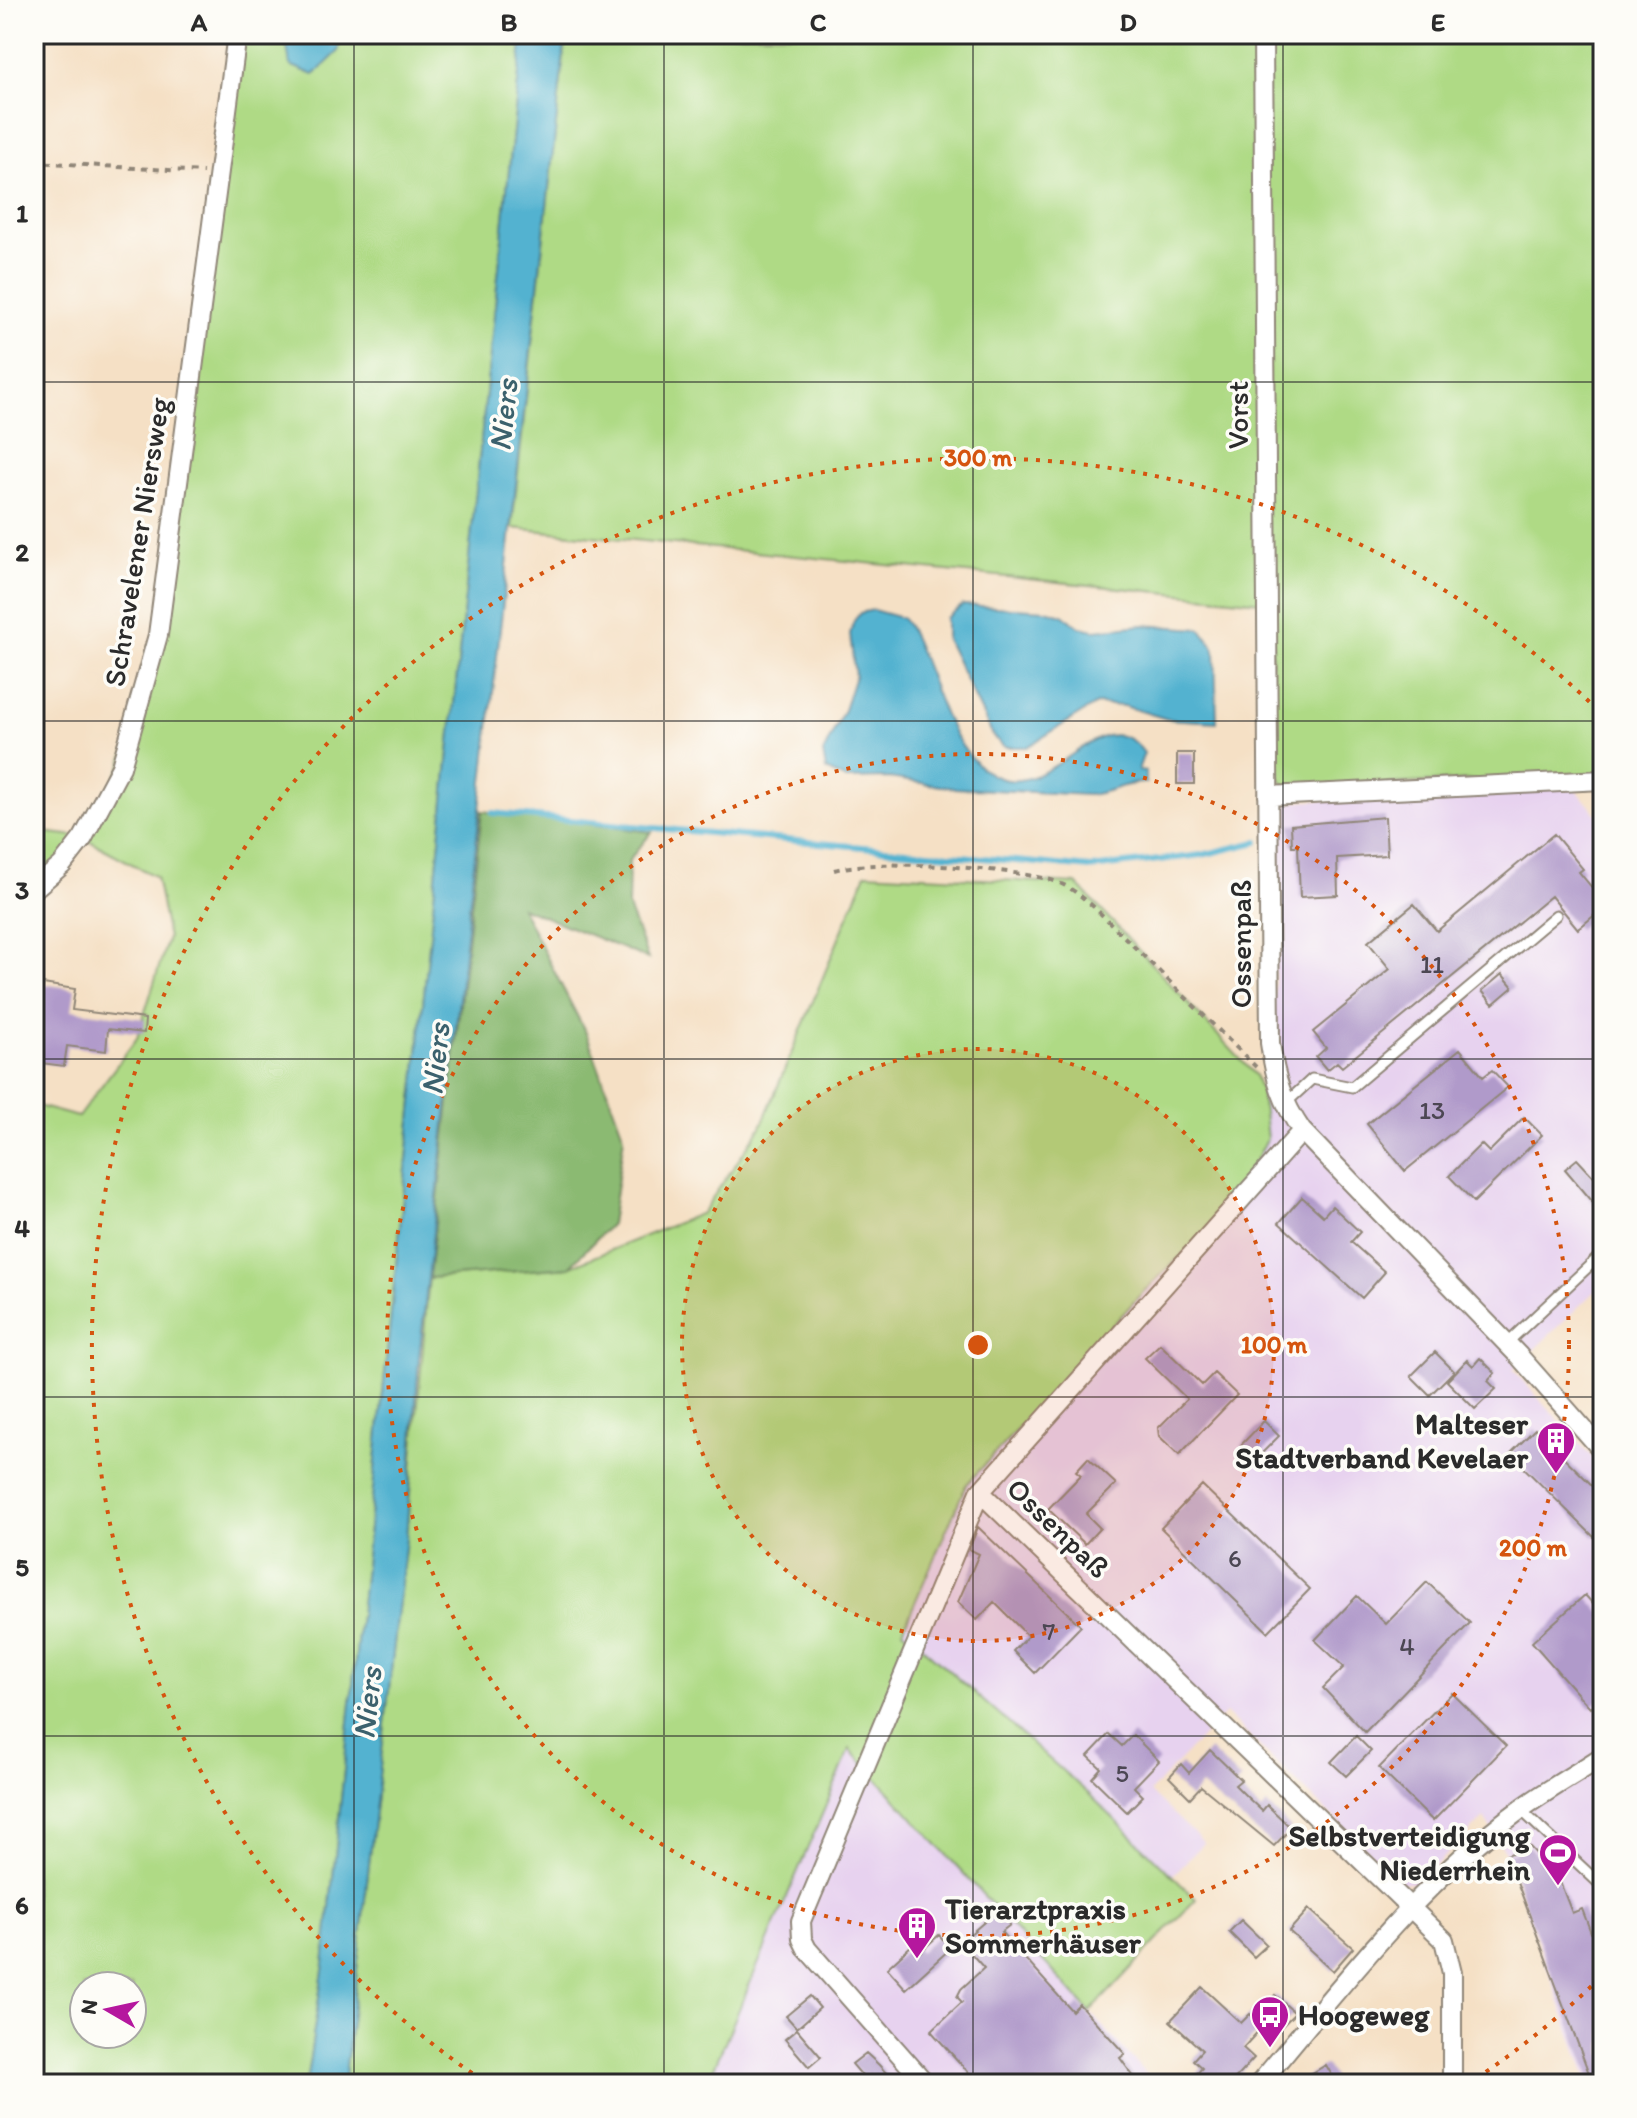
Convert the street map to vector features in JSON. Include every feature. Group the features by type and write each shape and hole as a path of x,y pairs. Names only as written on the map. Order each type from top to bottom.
{"street":[{"name":"Schravelener Niersweg","path":"34,889 62,865 83,838 121,767 158,635 237,34"},
{"name":"Vorst","path":"1263,34 1268,796"},
{"path":"1268,796 1603,780"},
{"name":"Ossenpaß","path":"1268,796 1270,1043 1276,1083 1284,1105 1302,1131 1507,1343 1603,1451"},
{"name":"Ossenpaß","path":"1302,1131 980,1492 1444,1940 1450,1955 1452,2084"},
{"path":"926,2084 807,1949 802,1939 801,1921 980,1492"},
{"path":"1259,2084 1411,1908 1520,1809 1603,1756"}],"lane":[{"path":"1284,1105 1312,1079 1352,1087 1556,915"},
{"path":"1507,1343 1603,1253"},
{"path":"1520,1809 1603,1887"}],"path":[{"path":"34,162 217,173"},
{"path":"834,870 872,864 916,866 1042,877 1067,886 1095,908 1167,982 1276,1083"}],"shaded area":[{"path":"1574,787 1603,822 1603,1283 1513,1370 1603,1469 1603,2084 1589,2084 1507,1855 1484,1818 1417,1883 1401,1883 1225,1713 1150,1792 1204,1843 1172,1876 1089,1794 903,1630 966,1485 1143,1292 1232,1208 1267,1139 1262,1095 1275,983 1274,817 1278,809 1294,802"},
{"path":"849,1749 1151,2079 1147,2084 707,2084"}],"green space":[{"path":"237,34 523,34 324,1964 306,2084 34,2084 34,1105 78,1117 137,1038 168,938 156,877 84,838 34,888 34,831 83,837 121,767 158,635"},
{"path":"566,34 1603,34 1603,775 1288,788 1274,773 1271,603 512,528"},
{"path":"482,811 652,832 629,860 628,907 648,959 521,907 587,1035 624,1137 611,1224 569,1267 429,1278"},
{"path":"866,873 1077,884 1255,1075 1262,1095 1267,1139 1232,1208 1143,1292 966,1485 903,1630 1089,1794 1196,1899 1090,2012 850,1749 707,2084 344,2084 406,1539 429,1278 569,1267 702,1213 761,1127"}],"water":[{"path":"285,34 342,34 338,52 314,75 290,65"},
{"name":"Niers","path":"523,34 566,34 419,1359 406,1539 344,2084 306,2084 324,1964"},
{"path":"963,605 1046,610 1063,615 1080,627 1095,630 1143,625 1201,629 1215,649 1217,722 1167,719 1124,706 1096,704 1027,747 1005,747 994,738 946,639 946,618"},
{"path":"873,610 902,618 908,626 954,734 977,764 1001,779 1024,779 1046,771 1088,744 1108,736 1126,737 1144,753 1138,770 1146,771 1146,783 1088,795 954,788 889,778 845,779 826,770 823,753 844,710 855,676 850,634 860,613"}],"building":[{"path":"1177,753 1194,753 1194,784 1177,784"},
{"path":"1385,817 1387,855 1337,858 1338,895 1300,897 1298,846 1292,846 1291,825"},
{"path":"1554,834 1583,869 1579,872 1603,901 1603,908 1578,929 1551,896 1342,1067 1337,1062 1327,1070 1316,1057 1326,1048 1313,1032 1390,969 1368,942 1414,904 1437,931"},
{"path":"1502,974 1513,987 1493,1004 1482,991"},
{"path":"43,984 75,989 72,1010 145,1019 144,1033 108,1029 106,1051 67,1046 64,1066 34,1062 34,1033"},
{"path":"1460,1049 1483,1077 1492,1070 1508,1087 1405,1171 1367,1124"},
{"path":"1524,1117 1542,1135 1474,1202 1449,1176 1481,1144 1489,1152"},
{"path":"1577,1159 1603,1187 1603,1214 1565,1169"},
{"path":"1302,1197 1323,1216 1332,1206 1360,1232 1351,1242 1385,1272 1362,1298 1279,1223"},
{"path":"1160,1344 1202,1385 1214,1373 1237,1395 1179,1455 1159,1436 1158,1428 1187,1399 1145,1358"},
{"path":"1435,1352 1454,1371 1430,1395 1411,1376"},
{"path":"1480,1358 1495,1373 1488,1381 1496,1389 1475,1409 1447,1381 1467,1360 1473,1366"},
{"path":"1264,1421 1279,1436 1255,1460 1241,1445"},
{"name":"Malteser Stadtverband Kevelaer","path":"1535,1429 1603,1496 1603,1528 1594,1537 1510,1454"},
{"path":"1088,1458 1116,1484 1086,1514 1100,1528 1085,1544 1048,1509 1081,1475 1076,1471"},
{"path":"1202,1485 1310,1589 1268,1632 1161,1528"},
{"path":"978,1527 1081,1626 1035,1673 1013,1651 1028,1636 994,1602 977,1620 958,1602 979,1554 969,1549"},
{"path":"1427,1582 1470,1623 1365,1732 1323,1688 1344,1667 1315,1640 1357,1596 1386,1624"},
{"path":"1585,1595 1603,1615 1603,1697 1590,1708 1532,1642"},
{"path":"1452,1693 1506,1746 1433,1821 1379,1768"},
{"path":"1109,1734 1122,1746 1133,1735 1159,1761 1134,1787 1143,1796 1127,1812 1092,1778 1101,1768 1088,1756"},
{"path":"1356,1736 1371,1751 1346,1776 1331,1762"},
{"path":"1210,1750 1241,1780 1235,1785 1247,1797 1262,1811 1267,1805 1291,1828 1274,1846 1201,1786 1190,1798 1169,1777 1181,1764 1189,1773"},
{"path":"1529,1846 1558,1877 1572,1913 1582,1909 1603,1964 1603,2084 1593,2084 1507,1855"},
{"path":"1309,1909 1353,1948 1333,1971 1289,1931"},
{"path":"997,1911 1010,1925 1001,1932 1072,2011 1079,2004 1125,2054 1120,2058 1139,2084 979,2084 931,2031 962,2002 957,1997 961,1989 984,1968 961,1942"},
{"path":"1241,1920 1267,1945 1254,1957 1229,1932"},
{"name":"Tierarztpraxis Sommerhäuser","path":"939,1935 951,1948 906,1989 887,1968 913,1944 920,1952"},
{"path":"1202,1987 1241,2023 1250,2014 1263,2026 1243,2048 1254,2058 1230,2084 1188,2084 1202,2068 1193,2060 1202,2050 1170,2021"},
{"path":"1275,1995 1295,2013 1275,2033 1257,2015"},
{"path":"810,1996 820,2008 797,2028 786,2016"},
{"path":"797,2029 821,2057 809,2067 785,2039"},
{"path":"866,2053 896,2084 869,2084 852,2064"},
{"path":"1326,2065 1337,2084 1294,2084"}],"waterway":[{"path":"492,813 1091,868 1202,855 1257,842"}],"place":[{"name":"Malteser Stadtverband Kevelaer","path":"1556,1475"},
{"name":"Selbstverteidigung Niederrhein","path":"1558,1887"},
{"name":"Tierarztpraxis Sommerhäuser","path":"917,1960"},
{"name":"Hoogeweg","path":"1270,2049"}]}
